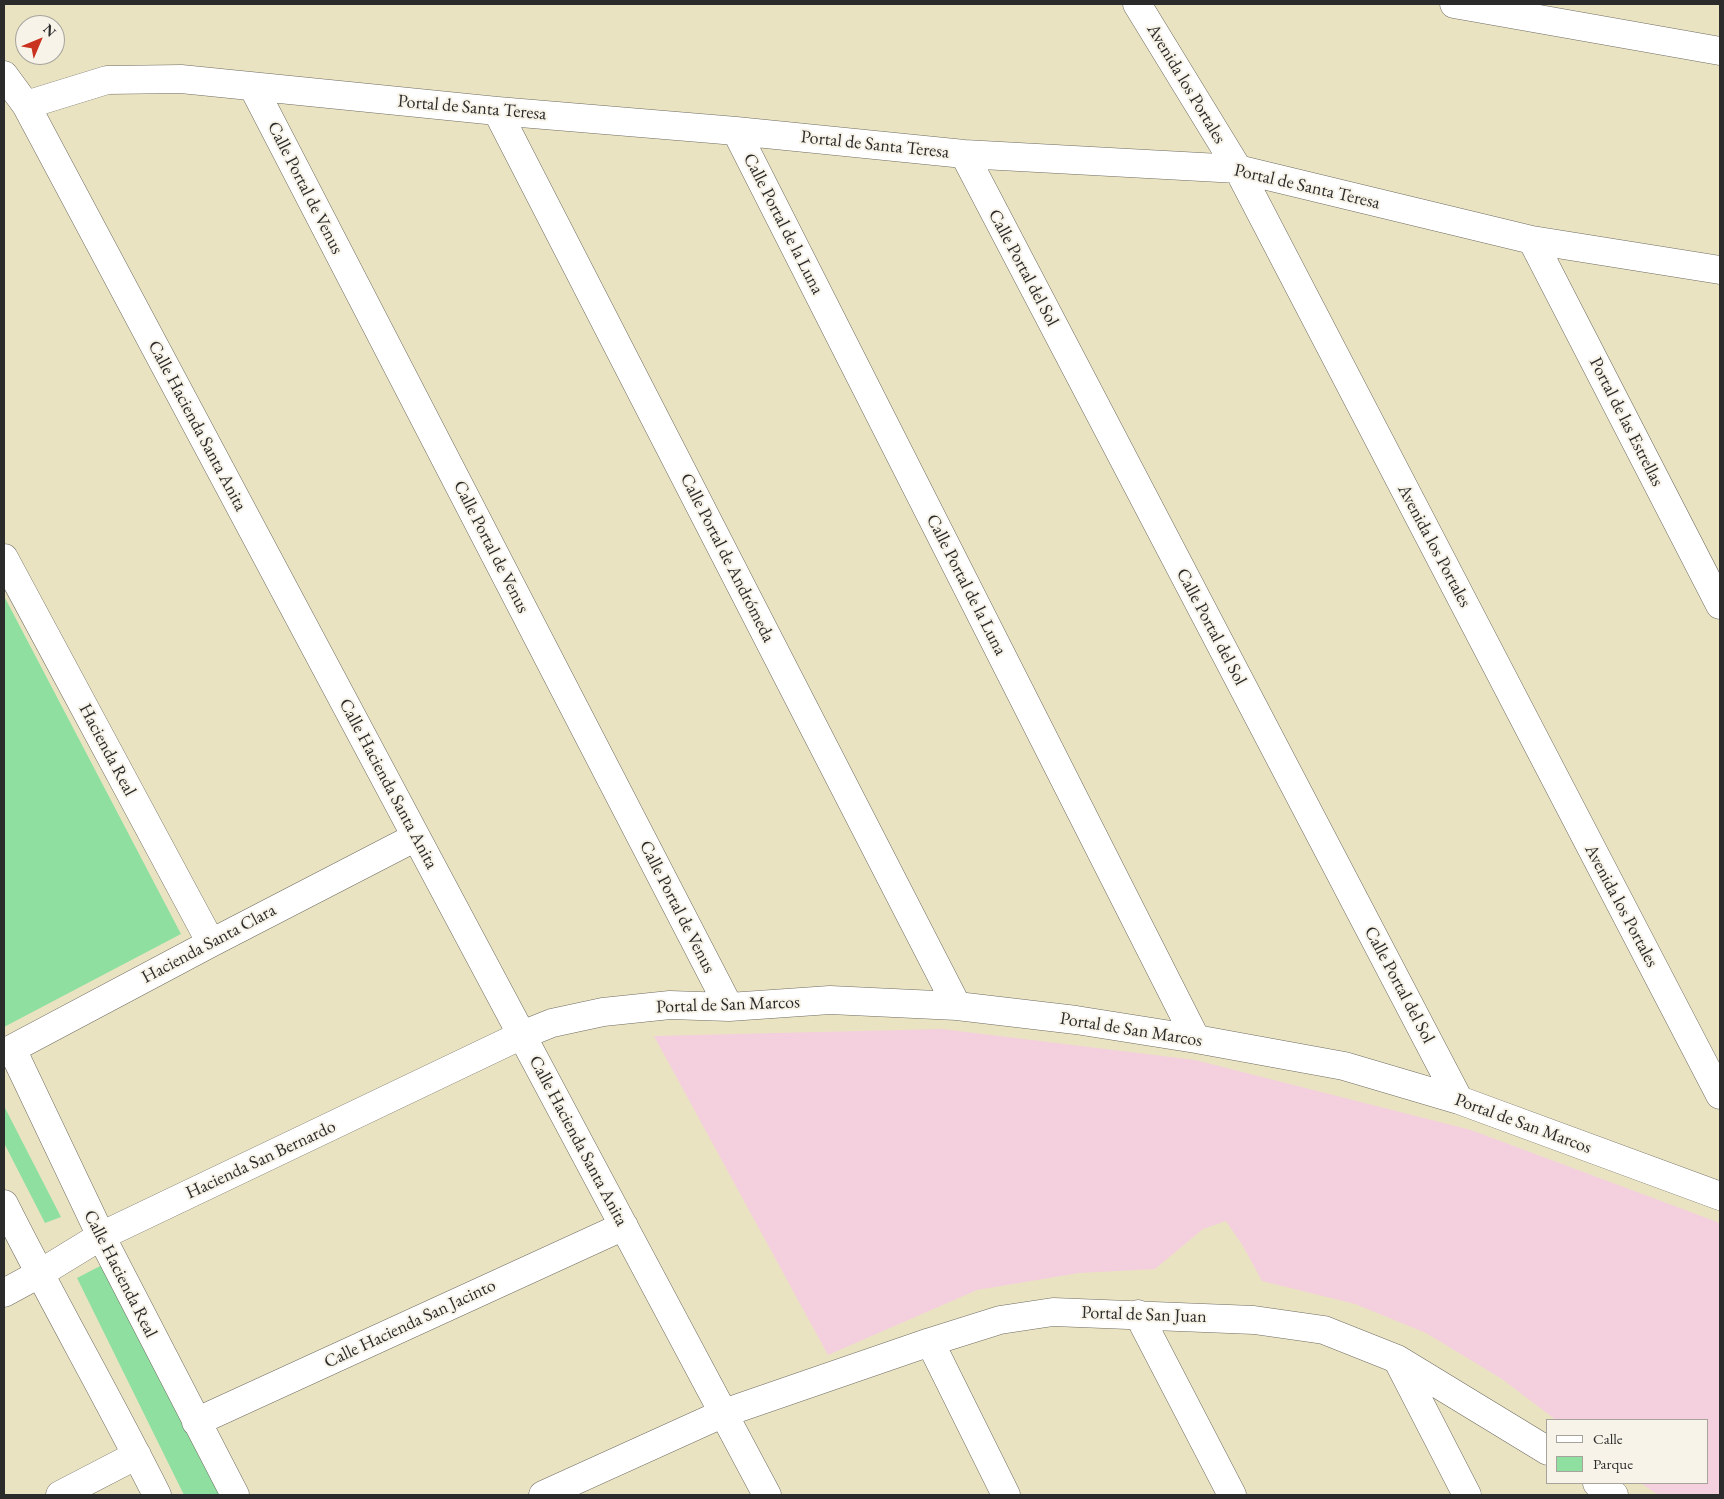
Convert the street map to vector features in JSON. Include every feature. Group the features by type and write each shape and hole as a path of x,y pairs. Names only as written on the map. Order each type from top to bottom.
{"street":[{"name":"Avenida los Portales","path":"1137,4 1238,169 1720,1095"},
{"path":"1454,4 1720,52"},
{"name":"Calle Hacienda Santa Anita","path":"4,75 26,105 767,1495"},
{"name":"Portal de Santa Teresa","path":"26,105 107,80 181,79 497,111 736,131 964,154 1238,169 1532,240 1720,270"},
{"name":"Calle Portal de Venus","path":"253,87 729,1007"},
{"name":"Calle Portal de Andrómeda","path":"497,111 957,1006"},
{"name":"Calle Portal de la Luna","path":"736,131 1196,1039"},
{"name":"Calle Portal del Sol","path":"964,154 1459,1100"},
{"name":"Portal de las Estrellas","path":"1532,240 1720,605"},
{"name":"Hacienda Real","path":"4,558 211,943"},
{"name":"Hacienda Santa Clara","path":"8,1051 416,837"},
{"name":"Portal de San Marcos","path":"522,1035 552,1023 603,1012 670,1005 729,1007 830,1000 957,1006 1076,1020 1196,1039 1344,1066 1459,1100 1720,1196"},
{"name":"Hacienda San Bernardo","path":"4,1292 39,1274 100,1236 522,1035"},
{"name":"Calle Hacienda Real","path":"8,1051 100,1236 235,1495"},
{"path":"4,1204 39,1274 138,1455 157,1495"},
{"name":"Calle Hacienda San Jacinto","path":"196,1422 624,1226"},
{"name":"Portal de San Juan","path":"544,1495 724,1413 930,1342 1000,1320 1053,1312 1254,1320 1324,1330 1397,1359 1546,1450"},
{"path":"1138,1314 1232,1495"},
{"path":"930,1342 1006,1495"},
{"path":"1397,1359 1467,1495"},
{"path":"60,1495 138,1455"},
{"path":"1598,1484 1614,1495"}],"shaded area":[{"path":"942,1029 1195,1060 1471,1130 1720,1223 1720,1495 1658,1495 1642,1484 1709,1484 1709,1419 1555,1419 1502,1379 1426,1333 1355,1304 1262,1281 1243,1246 1226,1221 1203,1229 1155,1269 1079,1273 977,1290 828,1355 654,1036"}],"green space":[{"path":"4,596 181,934 4,1027"},
{"path":"4,1106 61,1217 45,1223 4,1143"},
{"path":"102,1265 221,1495 184,1495 77,1278"}]}
